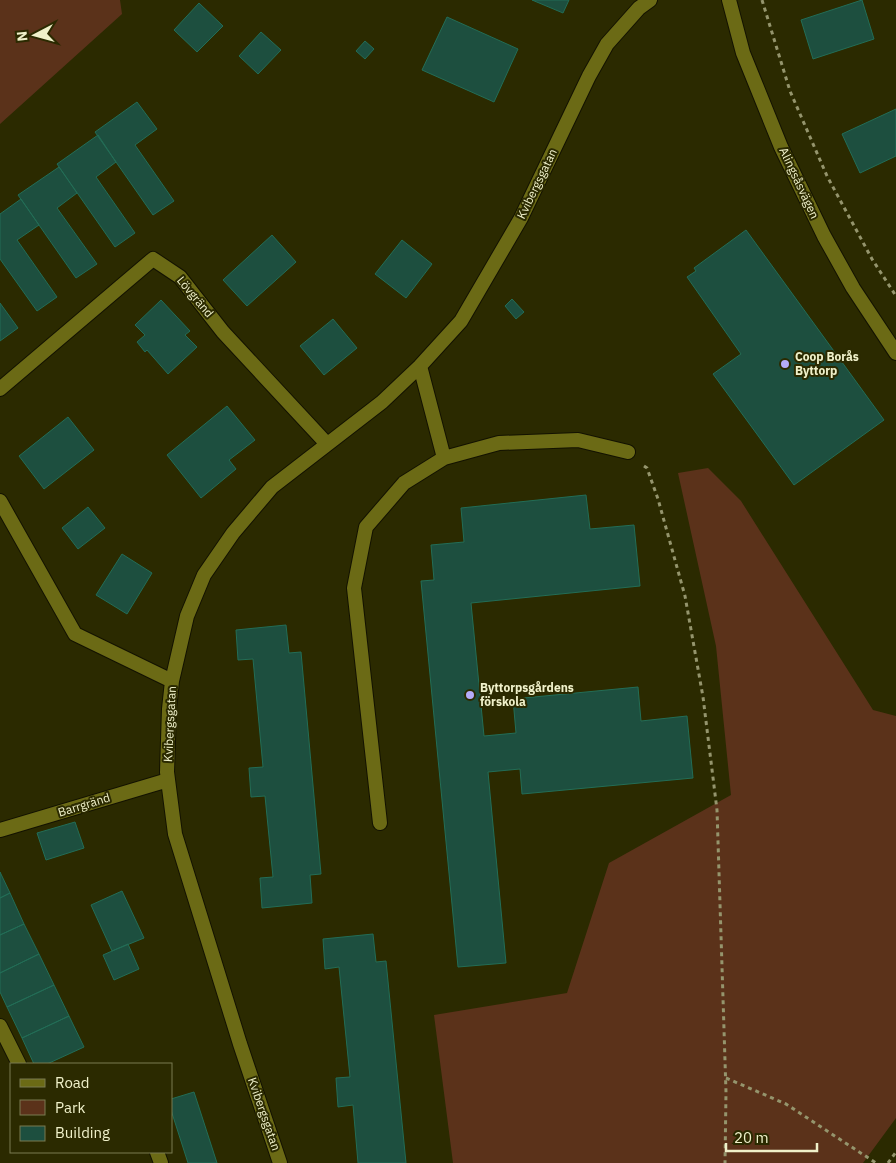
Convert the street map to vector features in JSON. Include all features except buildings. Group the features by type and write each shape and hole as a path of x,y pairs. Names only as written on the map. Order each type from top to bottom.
{"street":[{"name":"Kvibergsgatan","path":"280,1163 240,1044 175,834 168,780 169,709 172,681 187,616 204,574 233,532 272,487 382,402 420,366 461,321 516,227 589,76 607,44 639,8 650,0"},
{"name":"Alingsåsvägen","path":"729,0 743,53 782,147 824,236 853,288 896,353"},
{"name":"Lövgränd","path":"0,389 153,259 180,277 223,332 327,444"},
{"path":"420,366 444,458"},
{"path":"380,823 354,588 366,527 404,483 444,458 499,443 578,440 628,452"},
{"path":"0,501 75,634 172,681"},
{"name":"Barrgränd","path":"0,830 168,780"},
{"path":"0,1026 18,1063"}],"path":[{"path":"762,0 790,91 827,176 872,259 896,296"},
{"path":"628,452 647,468 658,499 685,596 703,697 717,810 726,1078 725,1163"},
{"path":"726,1078 786,1104 876,1163"},
{"path":"888,1163 896,1152"}],"green space":[{"path":"0,0 120,0 122,14 0,124"},
{"path":"708,468 741,501 873,710 896,716 896,1118 863,1163 453,1163 434,1015 567,993 609,863 731,795 716,646 678,473"}],"place":[{"name":"Coop Borås Byttorp","path":"785,364"},
{"name":"Byttorpsgårdens förskola","path":"470,695"}]}
